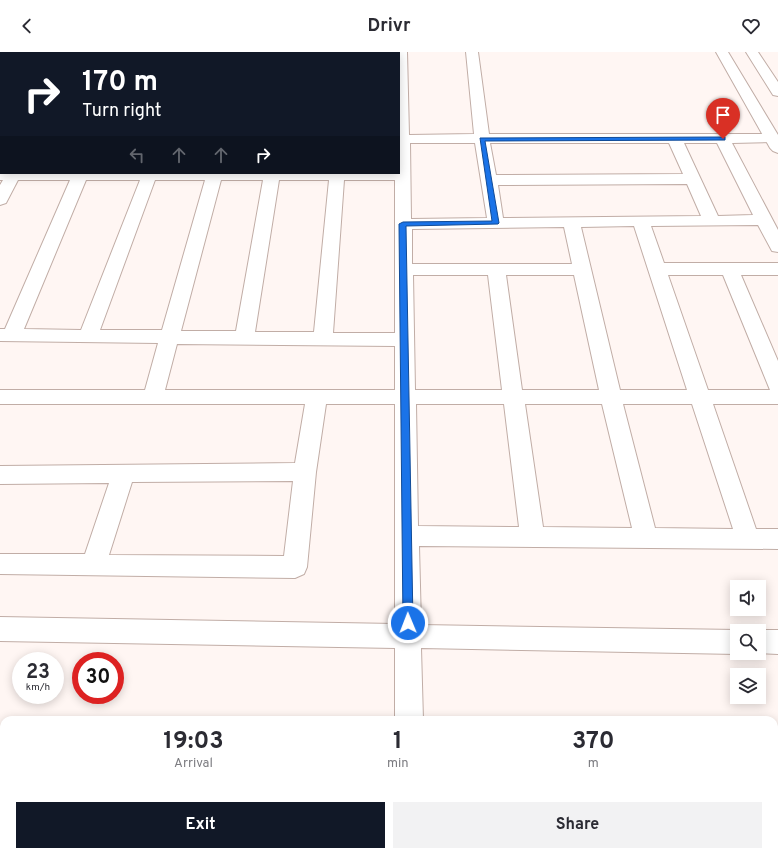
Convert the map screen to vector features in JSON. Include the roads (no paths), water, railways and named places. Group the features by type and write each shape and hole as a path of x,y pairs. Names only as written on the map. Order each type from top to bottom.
{"street":[{"path":"472,52 482,139 496,223"},
{"path":"722,52 775,143"},
{"path":"752,52 778,92"},
{"path":"400,63 409,716"},
{"path":"675,139 712,221"},
{"path":"402,140 723,139 775,143"},
{"path":"723,139 778,247"},
{"path":"81,174 6,335 404,340"},
{"path":"88,336 149,174"},
{"path":"153,397 214,174"},
{"path":"244,338 272,174"},
{"path":"323,339 336,174"},
{"path":"0,200 6,175 402,175"},
{"path":"489,180 693,179"},
{"path":"403,224 764,220"},
{"path":"571,222 611,397 646,538"},
{"path":"641,222 748,539"},
{"path":"403,268 582,270"},
{"path":"496,269 532,537"},
{"path":"657,269 778,270"},
{"path":"730,269 778,385"},
{"path":"1,399 153,397 778,397"},
{"path":"0,564 295,567 305,472 317,397"},
{"path":"0,475 305,472"},
{"path":"94,564 123,474"},
{"path":"407,536 778,539"},
{"path":"0,630 730,642"},
{"path":"766,642 778,642"}]}
